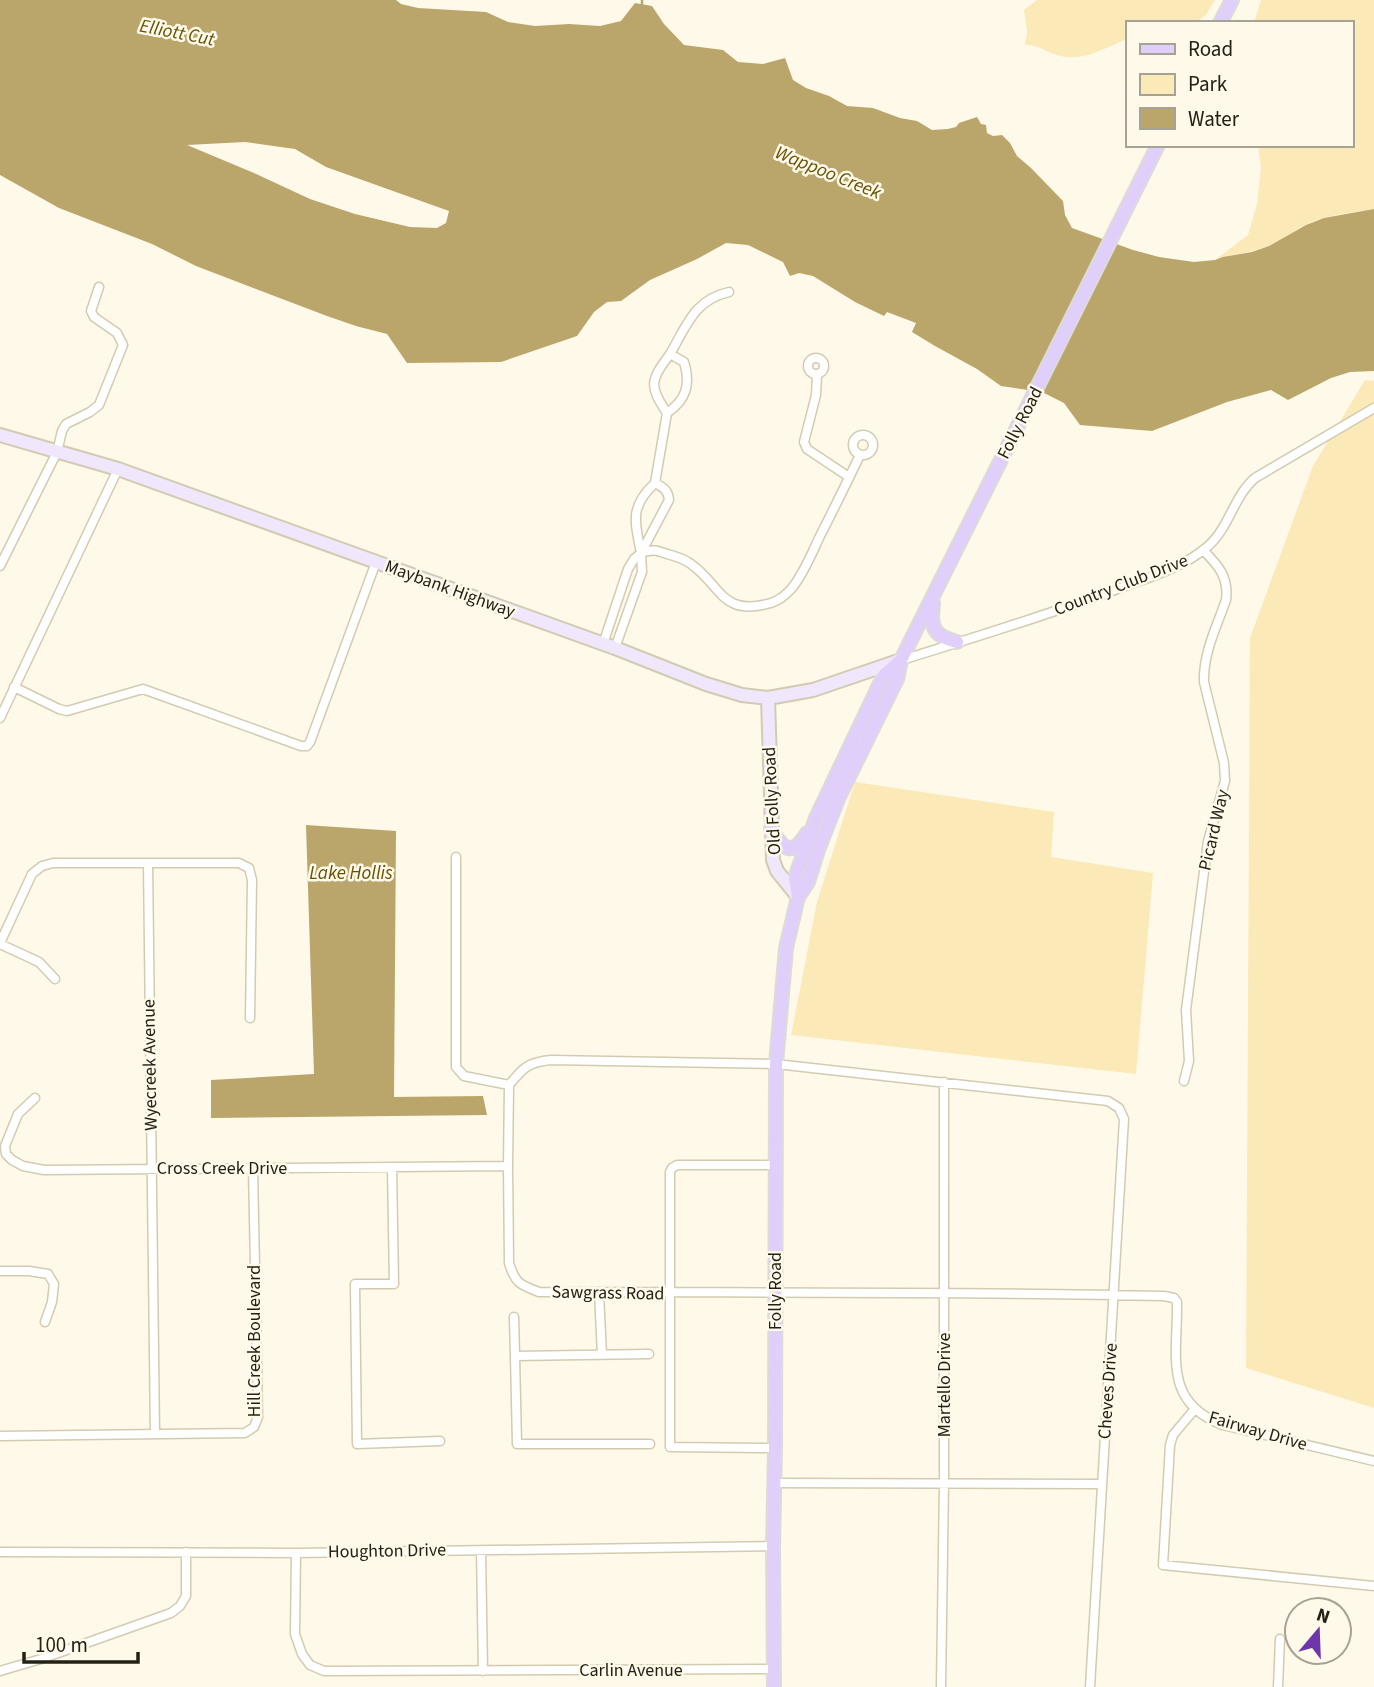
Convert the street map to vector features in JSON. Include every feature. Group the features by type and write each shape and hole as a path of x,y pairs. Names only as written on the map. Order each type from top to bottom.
{"main road":[{"path":"1221,21 1232,0"},
{"name":"Folly Road","path":"775,1687 773,1546 776,1064 786,948 798,897 808,882 838,799 897,679 901,660 1157,147"},
{"name":"Maybank Highway","path":"0,435 118,469 742,695 768,698 813,690 901,660"},
{"path":"934,592 932,625 943,639 957,642"},
{"name":"Folly Road","path":"798,897 795,878 816,818 884,675 901,660"},
{"name":"Old Folly Road","path":"768,698 774,861 777,871 798,897"},
{"path":"772,829 779,844 788,848 794,847 804,838 816,818"}],"street":[{"path":"0,566 57,452 62,430 66,424 99,405 123,345 117,332 94,317 91,312 99,287"},
{"path":"609,646 642,572 635,525 637,508 642,497 656,483 667,413 655,395 657,374 699,306 715,295 729,292"},
{"path":"667,413 679,404 686,386 687,372 684,362 670,354"},
{"path":"817,374 816,395 805,446 849,477"},
{"name":"Country Club Drive","path":"901,660 1080,604 1180,566 1221,533 1246,485 1374,408"},
{"path":"609,646 628,569 641,553 652,549 690,563 731,602 756,606 785,596 794,586 808,560 860,455"},
{"path":"0,718 118,469"},
{"path":"641,553 669,500 664,488 656,483"},
{"name":"Picard Way","path":"1184,1081 1189,1061 1186,1010 1208,841 1224,781 1224,763 1204,682 1204,671 1227,591 1222,569 1203,550"},
{"path":"14,687 67,711 143,689 301,747 307,746 376,562"},
{"path":"456,857 456,1067 464,1076 509,1085 522,1070 540,1061 776,1064 944,1082"},
{"path":"55,979 39,962 0,943 32,874 42,866 53,863 239,863 249,868 252,880 250,1018"},
{"name":"Wyecreek Avenue","path":"148,863 155,1434"},
{"name":"Cheves Drive","path":"944,1082 1108,1101 1119,1108 1124,1119 1090,1687"},
{"name":"Martello Drive","path":"941,1687 944,1082"},
{"name":"Sawgrass Road","path":"509,1085 509,1263 513,1276 520,1285 539,1292 944,1292 1114,1295"},
{"name":"Cross Creek Drive","path":"35,1098 18,1114 5,1146 6,1154 12,1160 23,1166 44,1170 508,1166"},
{"path":"775,1448 670,1447 670,1172 677,1165 776,1165"},
{"name":"Hill Creek Boulevard","path":"0,1436 245,1433 254,1427 257,1418 254,1168"},
{"path":"392,1168 394,1284 355,1284 357,1444 440,1441"},
{"path":"0,1271 48,1274 54,1284 52,1302 45,1322"},
{"path":"599,1292 602,1355"},
{"name":"Fairway Drive","path":"1114,1295 1174,1298 1177,1302 1176,1370 1180,1388 1194,1410 1207,1419 1374,1461"},
{"path":"514,1317 517,1444 650,1444"},
{"path":"514,1356 649,1354"},
{"path":"1194,1410 1173,1435 1170,1445 1163,1566 1374,1586"},
{"path":"774,1483 1101,1484"},
{"name":"Houghton Drive","path":"0,1552 296,1553 773,1546"},
{"path":"481,1550 483,1671"},
{"path":"0,1671 172,1613 186,1596 186,1552"},
{"name":"Carlin Avenue","path":"296,1553 295,1634 302,1654 310,1665 324,1671 775,1669"},
{"path":"1278,1687 1280,1639"}],"green space":[{"path":"1037,0 1215,0 1206,15 1198,21 1126,21 1126,39 1075,57 1057,55 1025,45 1027,32 1024,10"},
{"path":"1261,0 1374,0 1374,209 1321,219 1268,246 1215,260 1248,235 1257,204 1261,168 1258,147 1353,147 1353,21 1255,21"},
{"path":"1365,380 1374,381 1374,1408 1246,1368 1250,638 1313,466"},
{"path":"855,782 1054,812 1051,857 1153,873 1136,1074 791,1035 817,902"}],"water":[{"path":"0,0 396,0 418,8 486,12 508,22 535,26 600,26 621,21 635,3 652,6 664,24 684,45 723,50 738,62 763,64 785,58 793,80 847,106 873,108 917,121 932,130 956,127 959,123 977,117 981,124 986,125 987,133 993,136 1002,135 1017,156 1063,201 1065,215 1072,228 1133,250 1194,262 1215,260 1269,246 1324,218 1374,209 1374,371 1350,372 1331,378 1288,400 1271,390 1227,402 1152,431 1080,425 1064,403 1042,392 1001,386 912,332 916,323 887,312 884,316 813,276 799,273 790,276 783,262 748,245 726,243 650,280 621,301 607,302 594,312 577,336 501,362 407,363 387,334 327,316 196,266 152,244 59,208 0,175","holes":["245,142 295,149 326,167 449,211 446,223 437,228 410,227 355,214 310,199 187,145"]},
{"name":"Lake Hollis","path":"306,825 396,831 394,1097 483,1096 487,1115 211,1118 211,1080 314,1074"}],"water label":[{"name":"Elliott Cut","path":"177,33"},
{"name":"Wappoo Creek","path":"828,173"}]}
